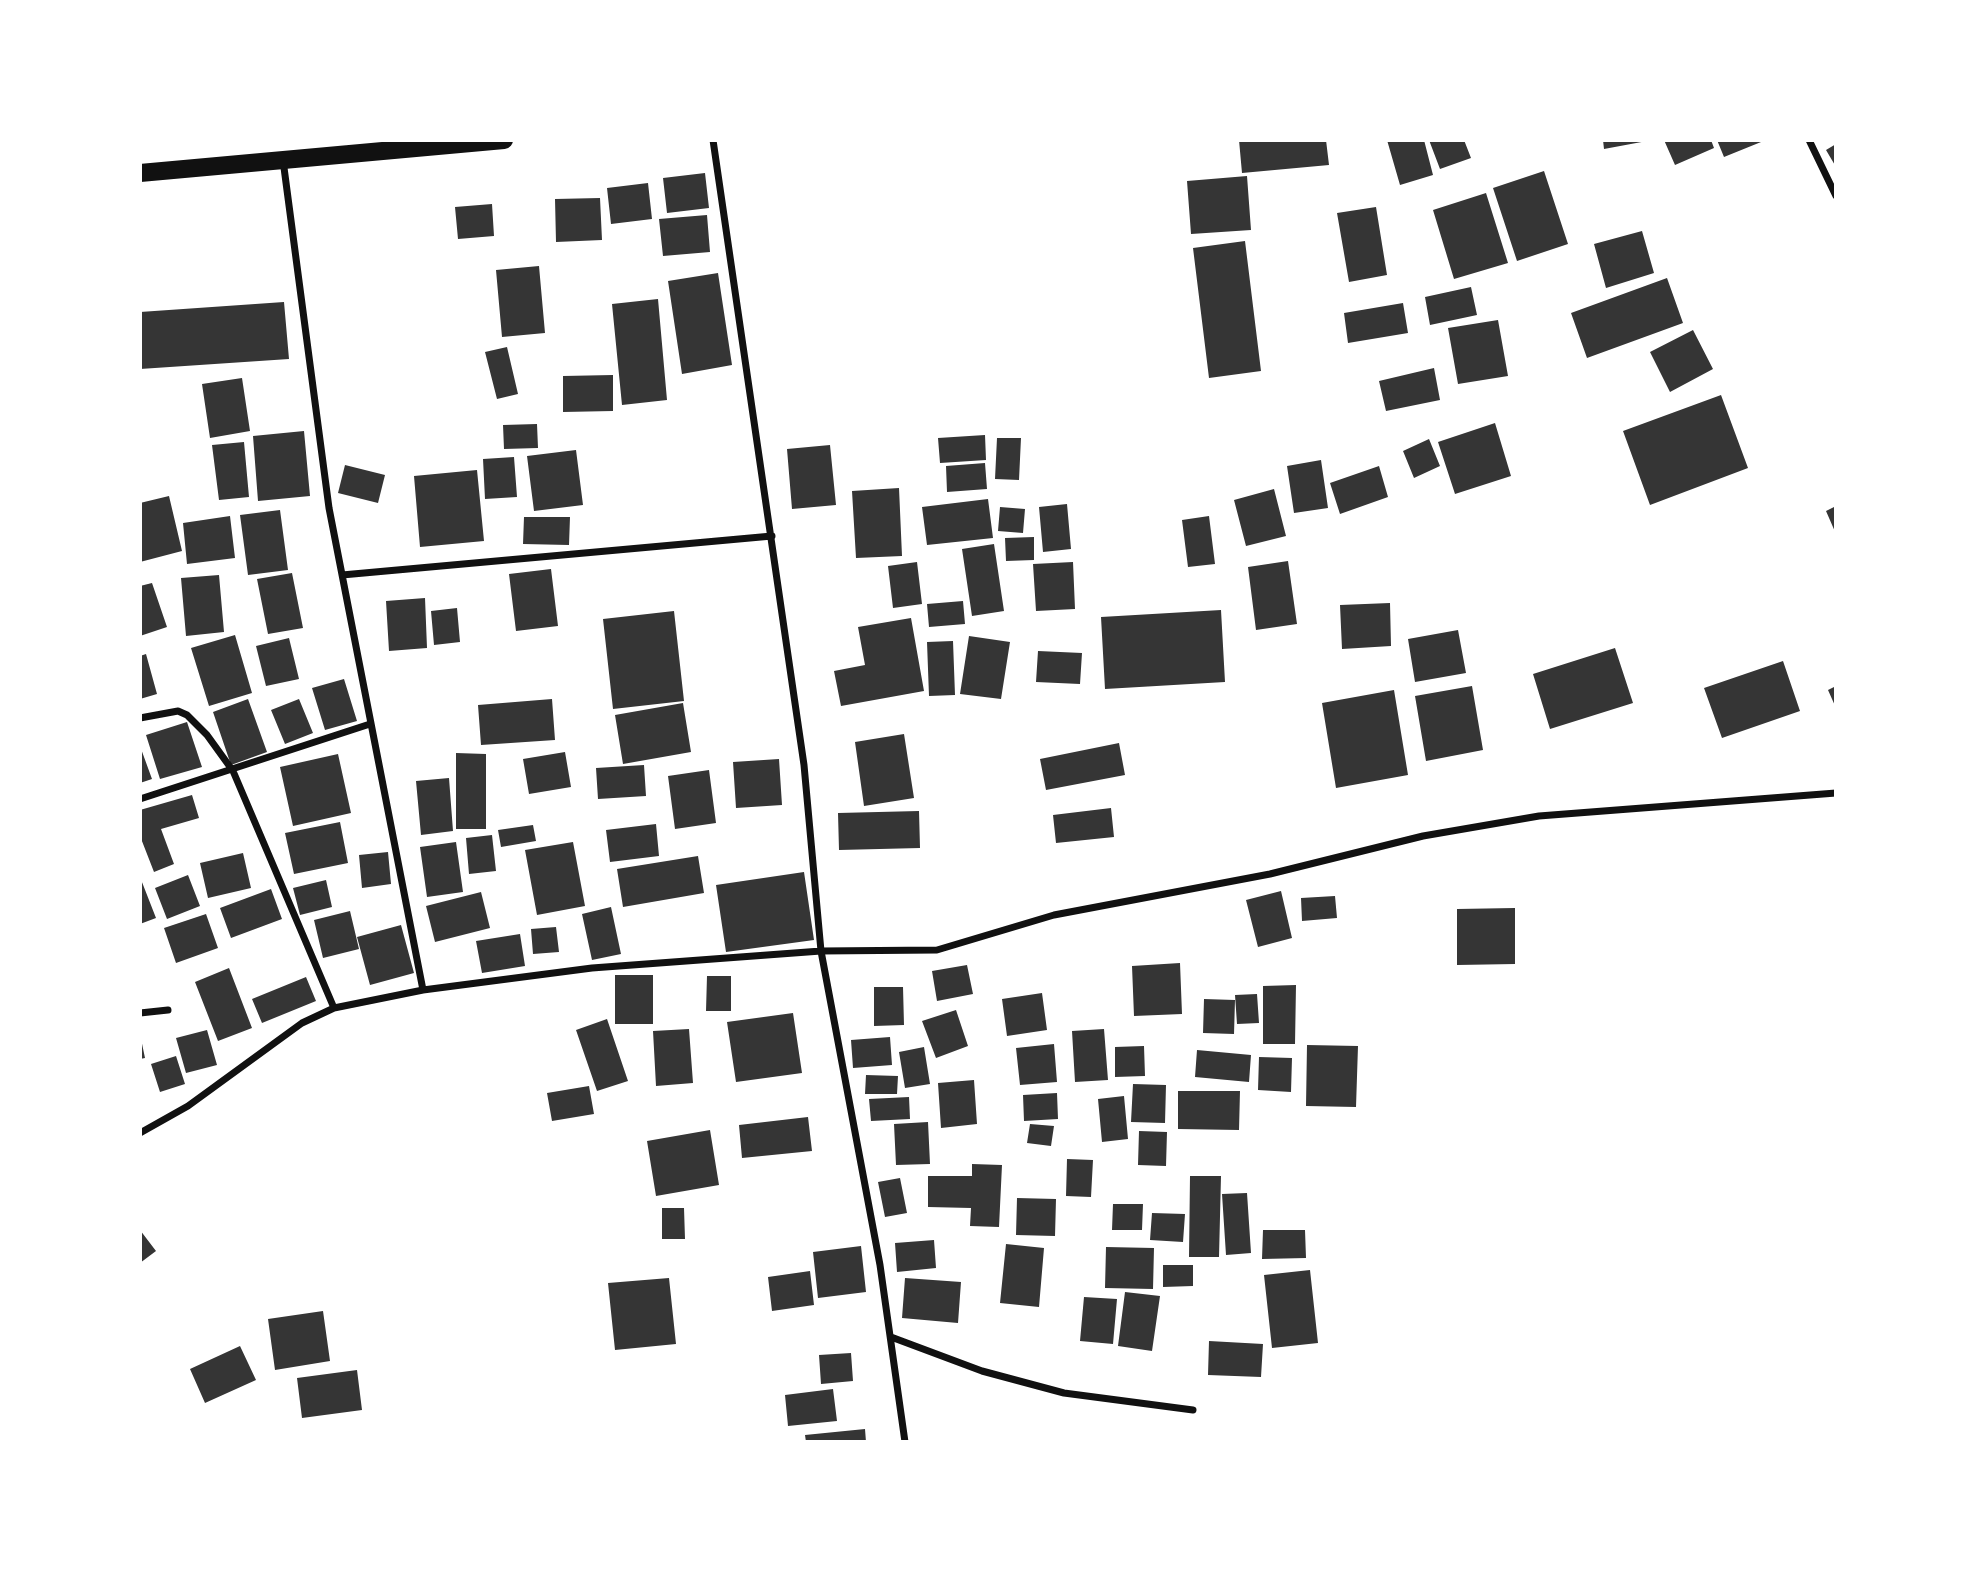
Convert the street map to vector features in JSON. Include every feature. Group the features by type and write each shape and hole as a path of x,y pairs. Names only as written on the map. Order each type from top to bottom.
{"main road":[{"path":"140,173 283,160 393,145 504,140"}],"street":[{"path":"713,140 804,765 821,951 891,1337 905,1442"},
{"path":"1809,140 1836,196"},
{"path":"283,160 329,508 423,990"},
{"path":"342,575 772,536"},
{"path":"140,718 178,711 187,715 207,735 233,771 334,1008"},
{"path":"140,799 233,771 370,724"},
{"path":"140,1133 188,1106 302,1023 334,1008 423,990 592,968 821,951 937,950 1054,915 1270,874 1423,835 1539,816 1836,793"},
{"path":"140,1013 168,1010"},
{"path":"891,1337 982,1371 1064,1393 1193,1410"}],"building":[{"path":"1239,140 1326,140 1329,165 1242,173"},
{"path":"1387,140 1424,140 1433,175 1400,185"},
{"path":"1429,140 1464,140 1471,158 1440,169"},
{"path":"1603,140 1646,140 1647,141 1604,149"},
{"path":"1664,140 1711,140 1714,148 1675,165"},
{"path":"1717,140 1766,140 1724,157"},
{"path":"1836,144 1836,167 1826,150"},
{"path":"1544,171 1568,244 1517,261 1493,188"},
{"path":"705,173 709,208 667,213 663,178"},
{"path":"1247,176 1251,230 1191,234 1187,181"},
{"path":"648,183 652,219 611,224 607,188"},
{"path":"1486,193 1508,263 1454,279 1433,210"},
{"path":"600,198 602,240 556,242 555,199"},
{"path":"492,204 494,236 458,239 455,207"},
{"path":"1376,207 1387,275 1349,282 1337,213"},
{"path":"707,215 710,252 663,256 659,219"},
{"path":"1642,231 1654,273 1606,288 1594,244"},
{"path":"1245,241 1261,371 1209,378 1193,248"},
{"path":"539,266 545,333 502,337 496,270"},
{"path":"718,273 732,365 682,374 668,281"},
{"path":"1667,278 1683,323 1587,358 1571,313"},
{"path":"1471,287 1477,315 1430,325 1425,297"},
{"path":"658,299 667,400 622,405 612,304"},
{"path":"284,302 289,359 140,369 140,312"},
{"path":"1403,303 1408,333 1348,343 1344,313"},
{"path":"1498,320 1508,376 1458,384 1448,328"},
{"path":"1693,330 1713,369 1670,392 1650,352"},
{"path":"507,347 518,394 497,399 485,352"},
{"path":"1434,368 1440,400 1386,411 1379,381"},
{"path":"613,375 613,411 563,412 563,376"},
{"path":"242,378 250,431 210,438 202,384"},
{"path":"1721,395 1748,468 1650,505 1623,431"},
{"path":"1495,423 1511,476 1455,494 1438,442"},
{"path":"537,424 538,448 504,449 503,425"},
{"path":"304,431 310,496 258,501 253,436"},
{"path":"985,435 986,460 940,463 938,438"},
{"path":"997,438 1021,438 1019,480 995,479"},
{"path":"1429,439 1440,466 1414,478 1403,451"},
{"path":"244,442 249,497 219,500 212,445"},
{"path":"830,445 836,505 792,509 787,449"},
{"path":"576,450 583,505 534,511 527,456"},
{"path":"514,457 517,497 485,499 483,459"},
{"path":"1321,460 1328,508 1294,513 1287,466"},
{"path":"985,463 987,489 947,492 946,466"},
{"path":"345,465 385,475 378,503 338,493"},
{"path":"1379,466 1388,497 1340,514 1330,483"},
{"path":"477,470 484,541 420,547 414,476"},
{"path":"899,488 902,556 856,558 852,491"},
{"path":"1274,489 1286,536 1246,546 1234,500"},
{"path":"169,496 182,551 140,562 140,503"},
{"path":"988,499 993,538 927,545 922,507"},
{"path":"1067,504 1071,549 1043,552 1039,507"},
{"path":"1836,506 1836,534 1826,511"},
{"path":"1000,507 1025,509 1023,533 998,531"},
{"path":"280,510 288,570 248,575 240,515"},
{"path":"230,516 235,558 187,564 183,523"},
{"path":"1209,516 1215,564 1188,567 1182,520"},
{"path":"524,517 570,517 569,545 523,544"},
{"path":"1034,537 1034,560 1006,561 1005,538"},
{"path":"994,544 1004,611 972,616 962,549"},
{"path":"1288,561 1297,624 1256,630 1248,567"},
{"path":"917,562 922,604 893,608 888,566"},
{"path":"1073,562 1075,609 1036,611 1033,564"},
{"path":"551,569 558,626 516,631 509,574"},
{"path":"292,573 303,628 268,634 257,579"},
{"path":"219,575 224,632 186,636 181,578"},
{"path":"152,583 167,627 140,636 140,586"},
{"path":"425,598 427,648 389,651 386,601"},
{"path":"963,601 965,624 929,627 927,604"},
{"path":"1390,603 1391,646 1342,649 1340,605"},
{"path":"457,608 460,642 434,645 431,611"},
{"path":"1221,610 1225,682 1105,689 1101,617"},
{"path":"674,611 684,701 613,709 603,619"},
{"path":"911,618 924,691 841,706 834,671 865,665 858,627"},
{"path":"1458,630 1466,673 1415,682 1408,639"},
{"path":"235,635 252,693 209,706 191,648"},
{"path":"969,636 1010,642 1001,699 960,694"},
{"path":"289,638 299,679 266,686 256,646"},
{"path":"953,641 955,695 929,696 927,642"},
{"path":"1615,648 1633,703 1550,729 1533,674"},
{"path":"1038,651 1082,653 1080,684 1036,682"},
{"path":"146,654 157,694 140,699 140,656"},
{"path":"1783,661 1800,711 1722,738 1704,688"},
{"path":"344,679 357,721 325,730 312,688"},
{"path":"1472,686 1483,750 1426,761 1415,696"},
{"path":"1836,686 1836,708 1828,690"},
{"path":"1394,690 1408,775 1336,788 1322,703"},
{"path":"248,699 267,752 231,765 213,712"},
{"path":"299,699 313,733 285,744 271,710"},
{"path":"552,699 555,740 481,745 478,705"},
{"path":"683,703 691,752 623,764 615,715"},
{"path":"187,722 202,767 160,779 146,735"},
{"path":"904,734 914,798 864,806 855,742"},
{"path":"1119,743 1125,775 1046,790 1040,759"},
{"path":"140,746 152,779 140,783"},
{"path":"565,752 571,787 529,794 523,759"},
{"path":"456,753 486,754 486,829 456,829"},
{"path":"338,754 351,813 293,826 280,767"},
{"path":"779,759 782,805 736,808 733,762"},
{"path":"644,765 646,796 598,799 596,768"},
{"path":"709,770 716,823 675,829 668,776"},
{"path":"449,778 453,831 421,835 416,781"},
{"path":"192,795 199,818 161,829 174,864 154,872 140,836 140,810"},
{"path":"1111,808 1114,837 1056,843 1053,815"},
{"path":"919,811 920,848 839,850 838,813"},
{"path":"340,822 348,863 294,874 285,833"},
{"path":"656,824 659,856 610,862 606,830"},
{"path":"533,825 536,841 501,847 498,830"},
{"path":"492,835 496,871 469,874 466,838"},
{"path":"456,842 463,892 427,897 420,847"},
{"path":"573,842 585,906 537,915 525,850"},
{"path":"388,852 391,884 362,888 359,855"},
{"path":"243,853 251,888 208,898 200,863"},
{"path":"698,856 704,893 623,907 617,869"},
{"path":"804,872 814,940 726,952 716,885"},
{"path":"188,875 200,906 167,919 155,888"},
{"path":"140,877 156,918 140,924"},
{"path":"326,880 332,907 300,915 293,888"},
{"path":"271,889 282,919 231,938 220,908"},
{"path":"1281,891 1292,938 1258,947 1246,900"},
{"path":"481,892 490,928 435,942 426,906"},
{"path":"1335,896 1337,918 1302,921 1301,898"},
{"path":"611,907 621,954 592,960 582,914"},
{"path":"1515,908 1515,964 1457,965 1457,909"},
{"path":"350,911 359,949 323,958 314,920"},
{"path":"206,914 218,948 176,963 164,928"},
{"path":"401,925 414,973 370,985 357,937"},
{"path":"556,927 559,952 533,954 531,929"},
{"path":"520,934 525,966 482,973 476,941"},
{"path":"1180,963 1182,1014 1134,1016 1132,966"},
{"path":"967,965 973,994 937,1001 932,971"},
{"path":"229,968 252,1028 218,1041 195,982"},
{"path":"615,975 653,975 653,1024 615,1024"},
{"path":"707,976 731,976 731,1011 706,1011"},
{"path":"306,977 316,1001 262,1023 252,999"},
{"path":"1296,985 1295,1044 1263,1044 1263,986"},
{"path":"874,987 903,987 904,1025 874,1026"},
{"path":"1042,993 1047,1030 1007,1036 1002,999"},
{"path":"1257,994 1259,1023 1237,1024 1235,995"},
{"path":"1204,999 1235,1000 1234,1034 1203,1033"},
{"path":"956,1010 968,1046 936,1058 922,1021"},
{"path":"793,1013 802,1073 736,1082 727,1022"},
{"path":"607,1019 628,1081 597,1091 576,1030"},
{"path":"689,1029 693,1083 656,1086 653,1031"},
{"path":"1104,1029 1108,1080 1075,1082 1072,1031"},
{"path":"207,1030 217,1065 186,1073 176,1038"},
{"path":"140,1034 145,1058 140,1059"},
{"path":"890,1037 892,1065 853,1068 851,1040"},
{"path":"1054,1044 1057,1082 1020,1085 1016,1048"},
{"path":"1307,1045 1358,1046 1356,1107 1306,1106"},
{"path":"1144,1046 1145,1076 1115,1077 1115,1047"},
{"path":"924,1047 930,1084 905,1088 899,1052"},
{"path":"1197,1050 1251,1055 1249,1082 1195,1077"},
{"path":"176,1056 185,1084 160,1092 151,1064"},
{"path":"1259,1057 1292,1058 1291,1092 1258,1090"},
{"path":"866,1075 898,1076 897,1094 865,1094"},
{"path":"974,1080 977,1124 941,1128 938,1083"},
{"path":"1133,1084 1166,1085 1165,1123 1131,1122"},
{"path":"589,1086 594,1114 552,1121 547,1093"},
{"path":"1178,1091 1240,1091 1239,1130 1178,1129"},
{"path":"1057,1093 1058,1119 1024,1121 1023,1095"},
{"path":"1124,1096 1128,1139 1102,1142 1098,1099"},
{"path":"909,1097 910,1119 871,1121 869,1099"},
{"path":"808,1117 812,1151 742,1158 739,1125"},
{"path":"928,1122 930,1164 896,1165 894,1124"},
{"path":"1030,1124 1054,1126 1051,1146 1027,1143"},
{"path":"710,1130 719,1185 656,1196 647,1141"},
{"path":"1139,1131 1167,1132 1166,1166 1138,1165"},
{"path":"1067,1159 1093,1160 1091,1197 1066,1196"},
{"path":"972,1164 1002,1165 999,1227 970,1226 971,1208 928,1207 928,1176 972,1176"},
{"path":"1190,1176 1221,1176 1219,1257 1189,1257"},
{"path":"900,1178 907,1213 885,1217 878,1182"},
{"path":"1247,1193 1251,1253 1226,1255 1222,1194"},
{"path":"1017,1198 1056,1199 1055,1236 1016,1235"},
{"path":"1113,1204 1143,1204 1142,1230 1112,1230"},
{"path":"662,1208 684,1208 685,1239 662,1239"},
{"path":"1152,1213 1185,1214 1183,1242 1150,1240"},
{"path":"140,1230 156,1251 140,1263"},
{"path":"1263,1230 1305,1230 1306,1258 1262,1259"},
{"path":"934,1240 936,1268 897,1272 895,1243"},
{"path":"1006,1244 1044,1248 1039,1307 1000,1303"},
{"path":"861,1246 866,1292 818,1298 813,1252"},
{"path":"1106,1247 1154,1248 1153,1289 1105,1288"},
{"path":"1163,1265 1193,1265 1193,1286 1163,1287"},
{"path":"1310,1270 1318,1343 1272,1348 1264,1275"},
{"path":"810,1271 814,1305 772,1311 768,1277"},
{"path":"669,1278 676,1344 615,1350 608,1283"},
{"path":"905,1278 961,1282 958,1323 902,1318"},
{"path":"1125,1292 1160,1296 1152,1351 1118,1346"},
{"path":"1084,1297 1117,1299 1113,1344 1080,1341"},
{"path":"323,1311 330,1361 275,1370 268,1319"},
{"path":"1209,1341 1263,1344 1261,1377 1208,1375"},
{"path":"240,1346 256,1380 205,1403 190,1369"},
{"path":"851,1353 853,1381 821,1384 819,1355"},
{"path":"357,1370 362,1410 302,1418 297,1378"},
{"path":"833,1389 837,1421 788,1426 785,1395"},
{"path":"865,1429 866,1442 806,1442 805,1435"}]}
